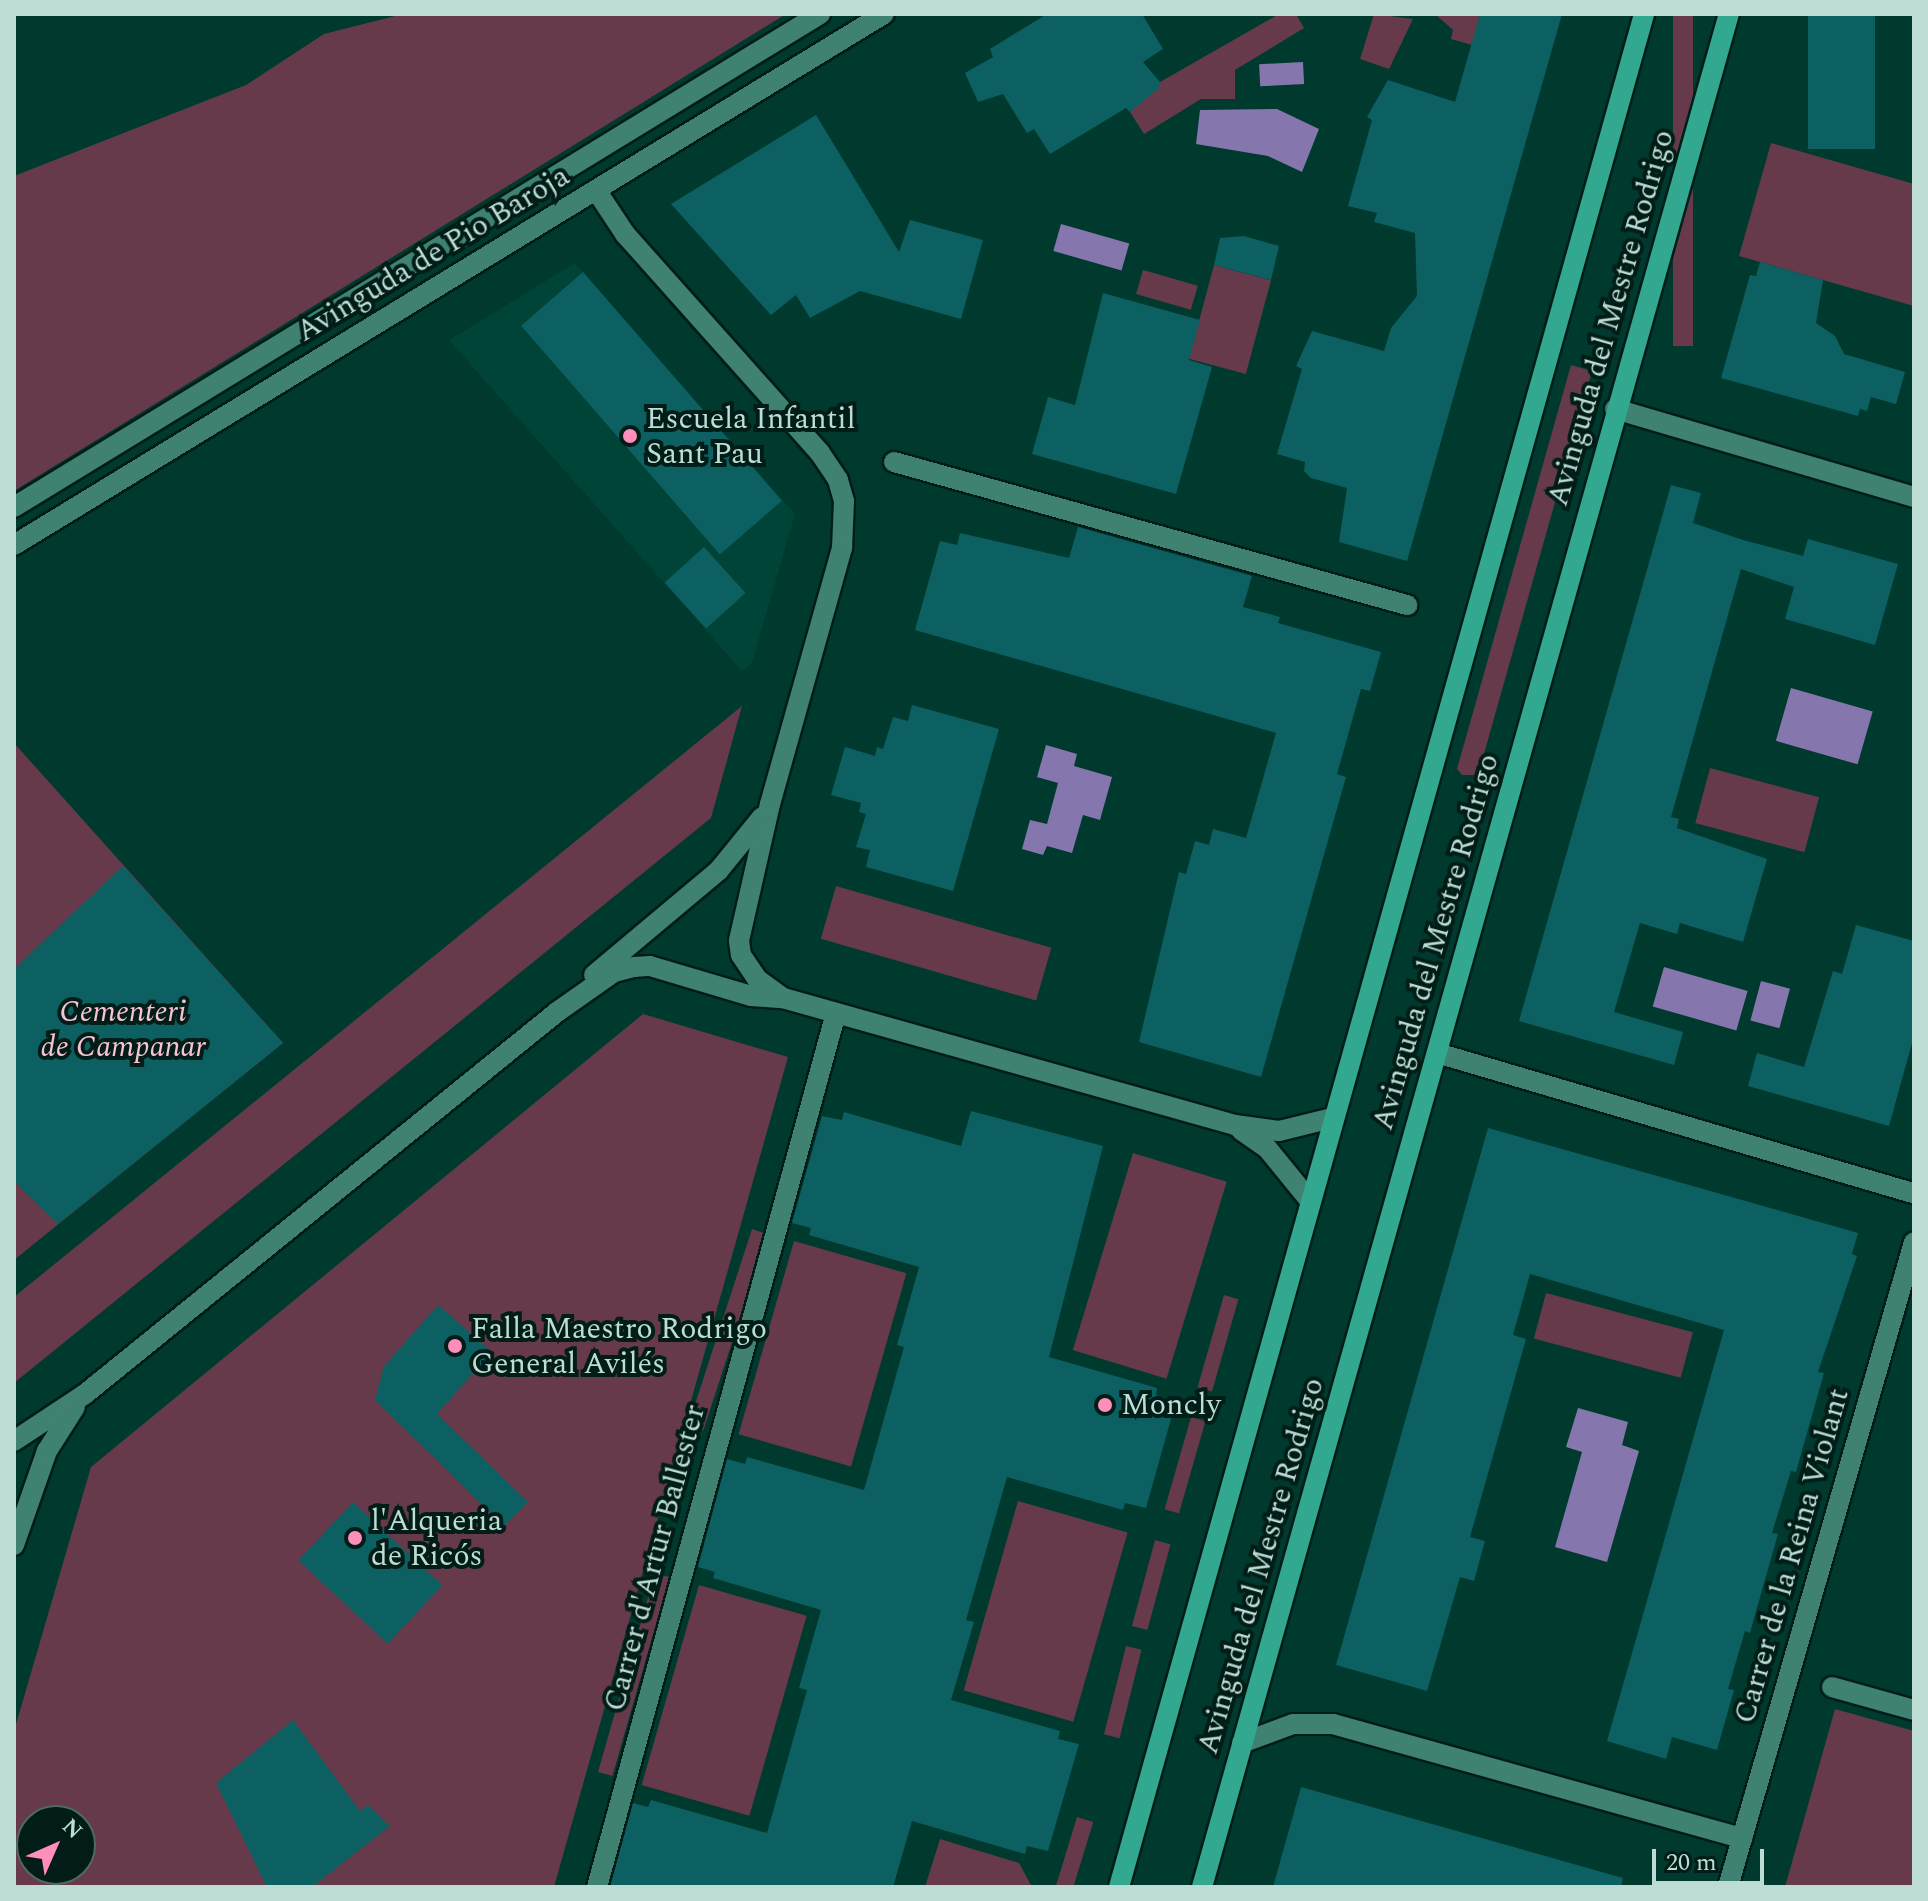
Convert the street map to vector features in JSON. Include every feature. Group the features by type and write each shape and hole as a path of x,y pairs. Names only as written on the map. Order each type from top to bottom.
{"main road":[{"name":"Avinguda del Mestre Rodrigo","path":"1119,1887 1332,1118 1644,14"},
{"name":"Avinguda del Mestre Rodrigo","path":"1202,1887 1615,409 1729,14"}],"street":[{"name":"Avinguda de Pio Baroja","path":"14,507 820,14"},
{"name":"Avinguda de Pio Baroja","path":"14,545 884,14"},
{"path":"596,190 625,234 820,453 838,480 845,527 770,804 739,941 741,955 757,979 783,998"},
{"path":"1615,409 1914,497"},
{"path":"894,462 1407,605"},
{"path":"14,1441 85,1394 557,1012 735,854 770,804"},
{"path":"557,1012 614,972 650,966 751,996 783,998 1235,1125 1279,1131 1332,1118"},
{"name":"Carrer d'Artur Ballester","path":"597,1887 836,1013"},
{"path":"1437,1053 1914,1193"},
{"path":"1235,1125 1267,1148 1310,1201"},
{"name":"Carrer de la Reina Violant","path":"1728,1887 1914,1242"},
{"path":"14,1545 47,1451 85,1394"},
{"path":"1832,1687 1914,1710"},
{"path":"1242,1743 1293,1724 1333,1724 1742,1838"}],"shaded area":[{"path":"1303,62 1304,84 1260,86 1259,64"},
{"path":"1277,109 1319,129 1302,172 1268,156 1196,144 1200,110"},
{"path":"1061,224 1129,244 1122,270 1053,251"},
{"name":"Escuela Infantil Sant Pau","path":"575,263 795,514 752,663 742,671 449,340"},
{"path":"1791,688 1873,711 1858,764 1776,741"},
{"path":"1046,745 1077,754 1074,766 1112,777 1100,820 1083,815 1072,853 1047,846 1043,855 1022,849 1030,820 1047,824 1058,783 1037,777"},
{"path":"1664,967 1748,991 1736,1030 1653,1006"},
{"path":"1761,981 1790,989 1779,1028 1750,1021"},
{"path":"1578,1408 1628,1422 1622,1445 1639,1451 1607,1562 1555,1547 1582,1452 1566,1447"}],"green space":[{"path":"403,14 786,14 14,491 14,176 246,85 324,34"},
{"path":"1279,14 1296,14 1304,28 1235,70 1235,99 1201,99 1144,134 1130,112 1160,82"},
{"path":"1374,14 1413,19 1389,69 1360,59"},
{"path":"1435,14 1480,14 1472,45 1451,39 1453,30"},
{"path":"1673,14 1693,14 1693,346 1673,346"},
{"path":"1771,143 1914,184 1914,306 1739,256"},
{"path":"1214,265 1271,280 1246,374 1189,359"},
{"path":"1143,270 1198,286 1191,310 1136,294"},
{"path":"1571,365 1592,371 1478,775 1462,775 1457,769"},
{"path":"742,706 711,818 14,1383 14,1297"},
{"name":"Cementeri de Campanar","path":"14,743 283,1043 14,1260"},
{"path":"1710,768 1819,797 1804,852 1695,823"},
{"path":"836,886 1051,948 1036,1001 821,939"},
{"path":"643,1014 788,1057 554,1887 14,1887 14,1731 91,1467"},
{"path":"1133,1153 1227,1182 1166,1379 1073,1350"},
{"path":"752,1229 767,1234 703,1431 688,1426"},
{"path":"794,1241 906,1273 851,1466 739,1434"},
{"path":"1546,1293 1693,1332 1681,1378 1534,1338"},
{"path":"1224,1295 1238,1299 1212,1391 1198,1387"},
{"path":"1191,1417 1205,1421 1179,1513 1165,1509"},
{"path":"1018,1501 1128,1532 1073,1722 964,1690"},
{"path":"1155,1540 1170,1544 1147,1630 1132,1626"},
{"path":"655,1573 669,1577 612,1776 598,1772"},
{"path":"699,1585 807,1616 749,1816 642,1785"},
{"path":"1126,1646 1142,1650 1120,1738 1104,1734"},
{"path":"1835,1709 1914,1731 1914,1887 1785,1887"},
{"path":"1077,1817 1093,1822 1073,1887 1056,1887"},
{"path":"940,1839 1019,1863 1032,1887 925,1887"}],"building":[{"path":"1047,14 1142,14 1163,49 1143,62 1160,82 1159,88 1130,112 1126,108 1050,154 1034,129 1027,133 1003,94 978,102 965,73 993,57 990,49"},
{"path":"1480,14 1562,14 1407,561 1339,542 1347,488 1311,478 1304,471 1305,462 1277,454 1302,369 1296,366 1312,331 1384,351 1391,328 1417,296 1415,233 1374,222 1377,213 1348,206 1372,120 1367,117 1388,80 1455,102"},
{"path":"1808,14 1875,14 1875,149 1808,149"},
{"path":"816,115 899,252 910,220 983,240 961,319 860,291 810,318 796,295 771,315 671,204"},
{"path":"1244,236 1279,246 1271,280 1214,265 1220,238"},
{"path":"1760,262 1823,280 1816,323 1835,336 1844,354 1905,372 1896,404 1871,397 1867,411 1860,409 1858,416 1721,378 1750,275 1756,276"},
{"path":"583,272 782,501 720,554 521,326"},
{"path":"1103,293 1200,320 1189,360 1212,367 1176,494 1032,454 1048,397 1075,405"},
{"path":"1671,485 1701,493 1693,523 1803,556 1808,539 1898,564 1875,645 1785,619 1794,587 1741,569 1671,817 1679,819 1677,828 1767,859 1743,942 1680,923 1677,934 1640,923 1614,1012 1683,1032 1674,1065 1519,1021"},
{"path":"1078,527 1252,576 1243,607 1280,617 1278,623 1381,652 1370,691 1361,689 1337,774 1346,777 1261,1077 1139,1042 1179,872 1186,874 1195,841 1209,845 1213,829 1246,838 1276,733 915,630 940,541 957,545 960,533 1069,558"},
{"path":"704,547 745,593 706,629 665,582"},
{"path":"912,705 999,729 953,891 866,867 870,850 856,847 866,814 859,812 861,803 831,795 845,747 875,756 877,747 883,749 893,717 908,721"},
{"name":"Cementeri de Campanar","path":"123,866 283,1043 58,1224 14,1181 14,969"},
{"path":"1856,925 1914,941 1914,1036 1889,1126 1748,1086 1757,1053 1804,1067 1833,971 1842,974"},
{"path":"971,1111 1103,1146 1049,1357 1157,1388 1156,1395 1176,1401 1146,1508 1125,1503 1123,1510 1007,1477 966,1620 974,1622 951,1700 1060,1731 1058,1739 1079,1744 1048,1851 1027,1846 1025,1854 912,1821 893,1887 610,1887 633,1803 648,1807 651,1800 767,1833 807,1690 799,1688 821,1610 713,1578 715,1572 698,1567 727,1459 745,1464 747,1457 864,1490 904,1347 897,1345 919,1267 809,1235 811,1228 792,1223 822,1116 842,1120 844,1112 961,1146"},
{"path":"1488,1128 1858,1233 1852,1254 1857,1256 1818,1372 1824,1373 1796,1472 1791,1471 1772,1533 1778,1534 1750,1633 1745,1631 1728,1689 1734,1690 1717,1750 1672,1737 1666,1759 1607,1741 1724,1330 1530,1274 1513,1335 1526,1339 1470,1537 1485,1541 1474,1581 1460,1577 1427,1691 1336,1665"},
{"path":"438,1305 492,1352 437,1414 528,1502 504,1526 375,1400 384,1366"},
{"name":"l'Alqueria de Ricós","path":"353,1502 442,1585 388,1644 298,1561"},
{"path":"293,1720 360,1811 368,1805 390,1826 312,1887 267,1887 216,1783"},
{"path":"1301,1787 1623,1878 1621,1887 1273,1887"}],"place":[{"name":"Escuela Infantil Sant Pau","path":"630,436"},
{"name":"Falla Maestro Rodrigo General Avilés","path":"455,1346"},
{"name":"Moncly","path":"1105,1405"},
{"name":"l'Alqueria de Ricós","path":"355,1538"}]}
